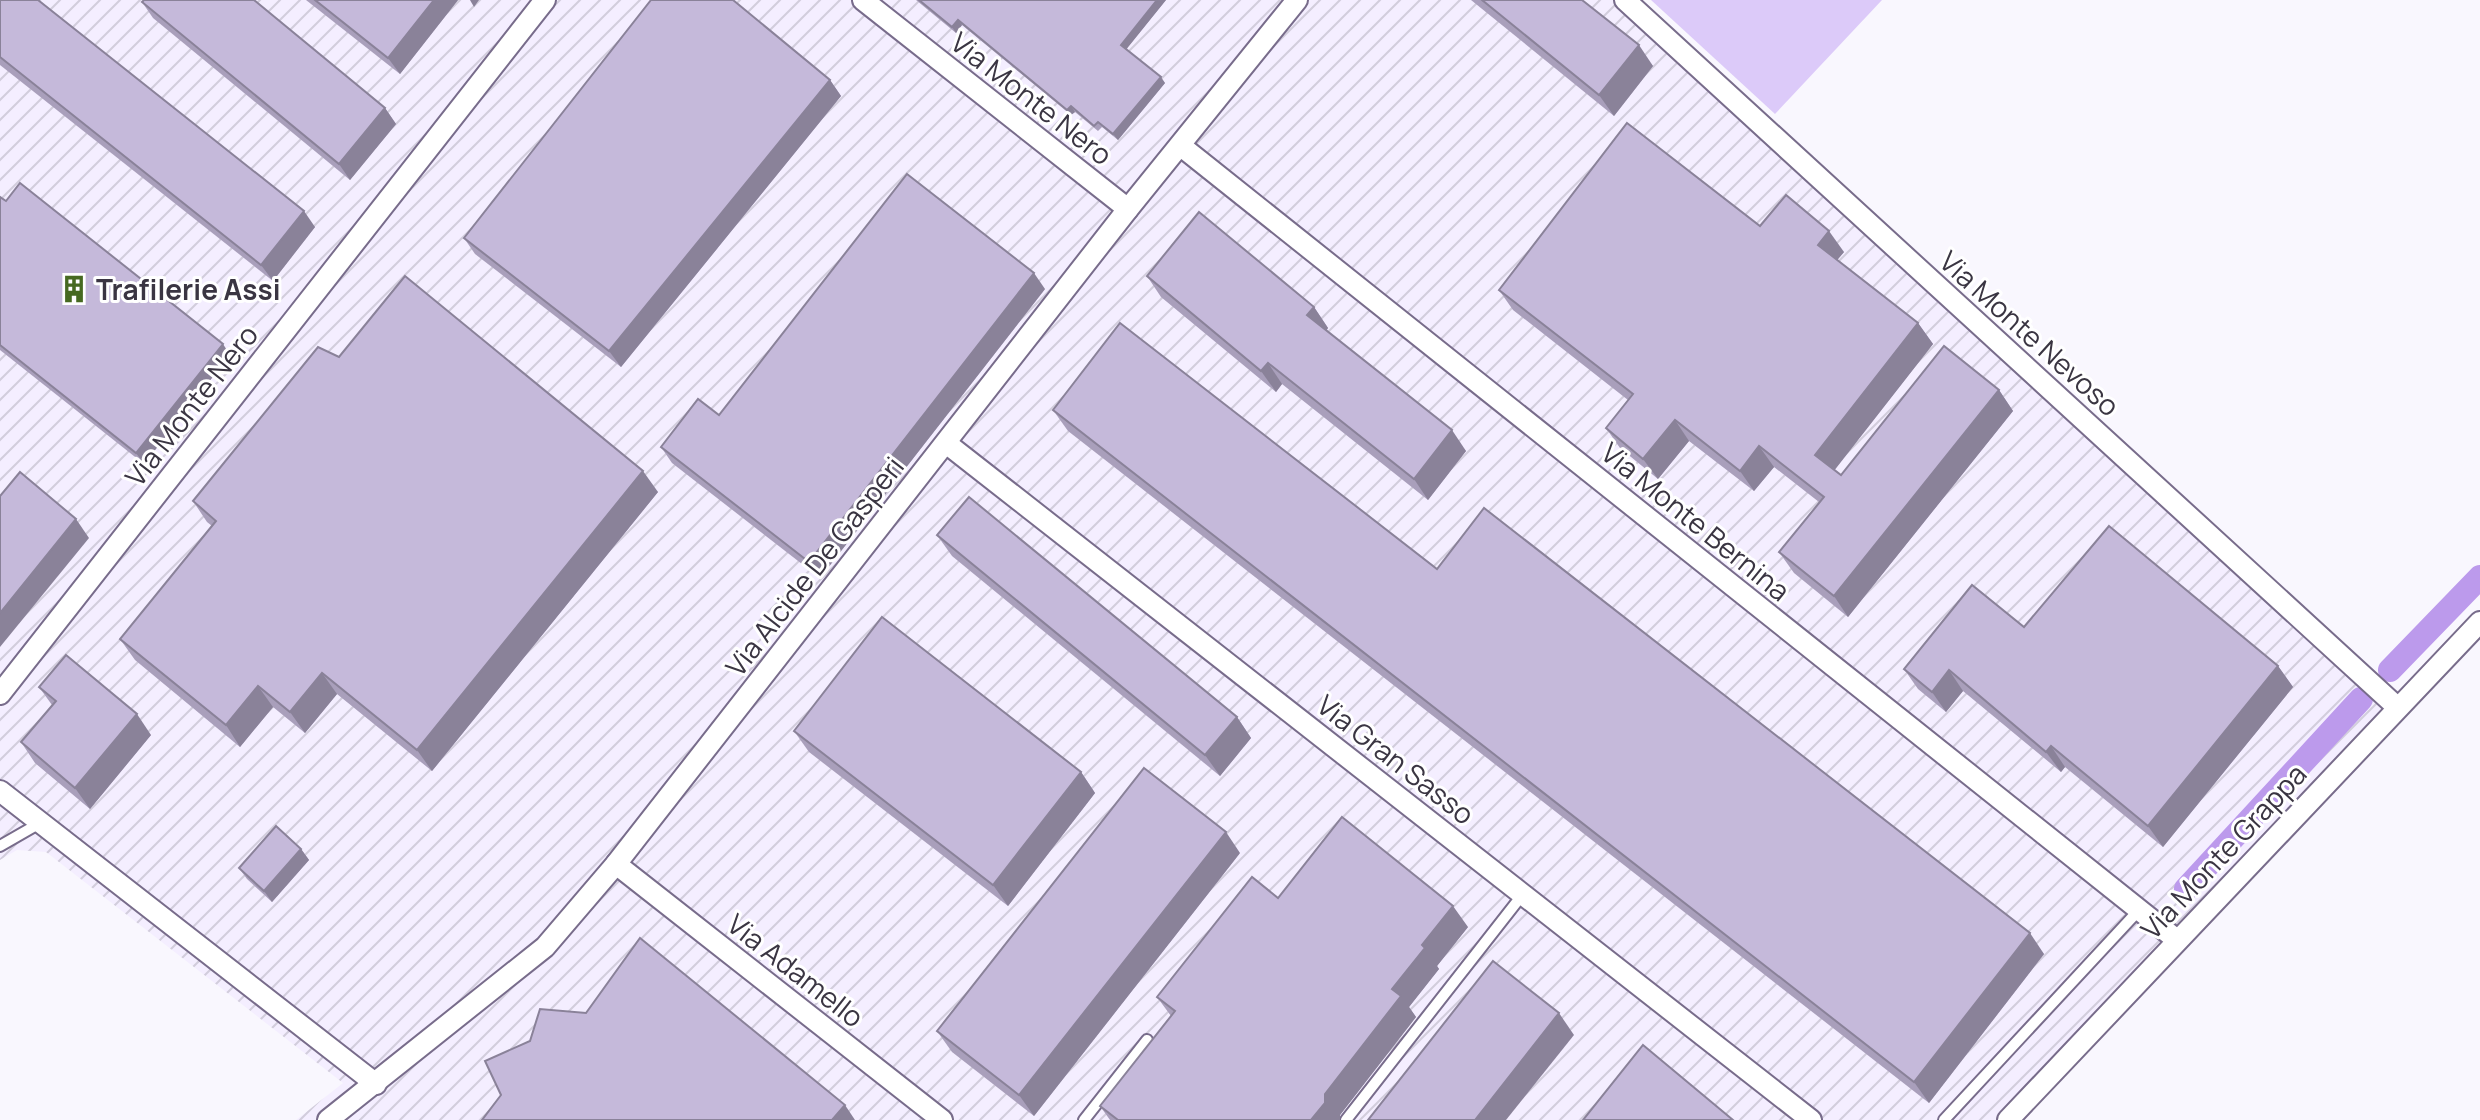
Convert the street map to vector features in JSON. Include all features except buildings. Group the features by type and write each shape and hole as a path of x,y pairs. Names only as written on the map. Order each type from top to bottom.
{"street":[{"name":"Via Monte Nero","path":"0,694 545,0"},
{"name":"Via Monte Nero","path":"863,0 1128,209"},
{"name":"Via Monte Nevoso","path":"1625,0 2397,707"},
{"name":"Via Alcide De Gasperi","path":"328,1120 545,947 616,864 1128,209 1295,1"},
{"name":"Via Monte Bernina","path":"1181,146 2177,940"},
{"name":"Via Gran Sasso","path":"946,443 1811,1120"},
{"name":"Via Monte Grappa","path":"2008,1120 2480,622"},
{"path":"0,791 376,1084"},
{"name":"Via Adamello","path":"616,864 942,1120"}],"lane":[{"path":"0,846 40,823"},
{"path":"1346,1120 1523,894"},
{"path":"1944,1120 2139,910"},
{"path":"1084,1120 1147,1040"}],"shaded area":[{"path":"0,0 1625,0 2387,707 2001,1120 296,1120 343,1083 46,852 17,850 0,860"},
{"path":"1651,0 1882,0 1775,114"}],"waterway":[{"path":"2390,670 2480,577"},
{"path":"2186,889 2361,699"}],"place":[{"name":"Trafilerie Assi","path":"74,289"}]}
